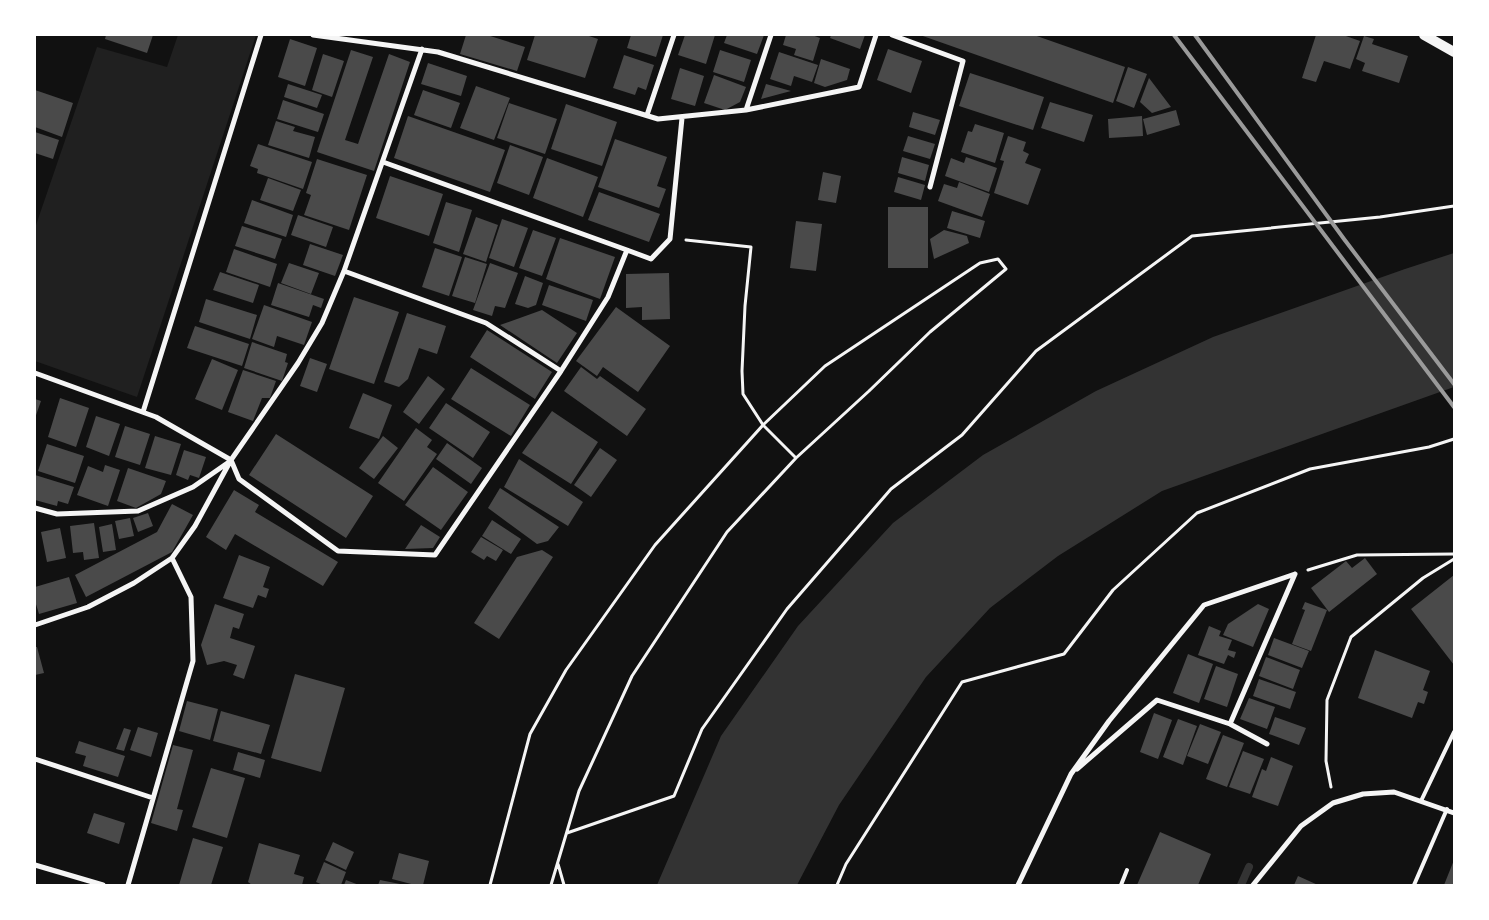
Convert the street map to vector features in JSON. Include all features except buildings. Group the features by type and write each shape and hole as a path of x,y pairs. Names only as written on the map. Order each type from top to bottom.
{"main road":[{"path":"1424,35 1454,52"}],"street":[{"path":"143,412 262,35"},
{"path":"313,35 438,52 658,119 746,110 859,87 876,35"},
{"path":"647,115 674,35"},
{"path":"746,110 771,35"},
{"path":"892,35 962,61 930,188"},
{"path":"35,625 88,607 134,583 172,558 195,526 231,460 298,363 322,323 344,271 422,49"},
{"path":"382,162 651,259 670,239 682,118"},
{"path":"35,373 156,417 231,460 240,478 338,551 435,555 561,371 608,297 627,250"},
{"path":"344,271 486,323 561,371"},
{"path":"35,508 57,514 138,511 192,487 231,460"},
{"path":"128,885 193,661 191,597 172,558"},
{"path":"1230,724 1295,574"},
{"path":"1018,885 1071,774 1109,721 1204,605 1295,574"},
{"path":"1071,774 1158,700 1230,724 1267,744"},
{"path":"35,758 153,798"},
{"path":"1253,885 1301,826 1333,803 1363,794 1394,792 1454,813"},
{"path":"35,865 103,885"}],"lane":[{"path":"1421,800 1454,732"},
{"path":"1414,885 1447,810"},
{"path":"1121,885 1127,870"}],"path":[{"path":"567,833 674,796 702,729 787,610 891,489 962,435 1036,351 1192,236 1380,217 1454,206"},
{"path":"670,239 750,246 742,372 744,394 763,425 796,458"},
{"path":"490,885 530,734 566,670 655,545 763,425 825,366 980,263 998,259 1006,269 930,332 796,458 727,532 632,676 580,791 551,885"},
{"path":"837,885 846,864 962,682 1064,654 1113,590 1197,513 1310,470 1429,447 1454,439"},
{"path":"1295,574 1357,555 1454,554"},
{"path":"1333,803 1326,761 1327,700 1351,637 1423,578 1454,559"},
{"path":"558,863 564,885"}],"shaded area":[{"path":"178,35 256,35 137,397 35,361 35,228 97,47 167,67"},
{"path":"1454,253 1454,387 1162,491 1058,556 990,608 926,677 839,805 797,885 657,885 721,736 798,626 893,523 983,455 1096,391 1213,337"}],"waterway":[{"path":"1241,885 1249,867"}],"railway":[{"path":"1174,35 1454,407"},
{"path":"1195,35 1344,239 1454,384"}]}
